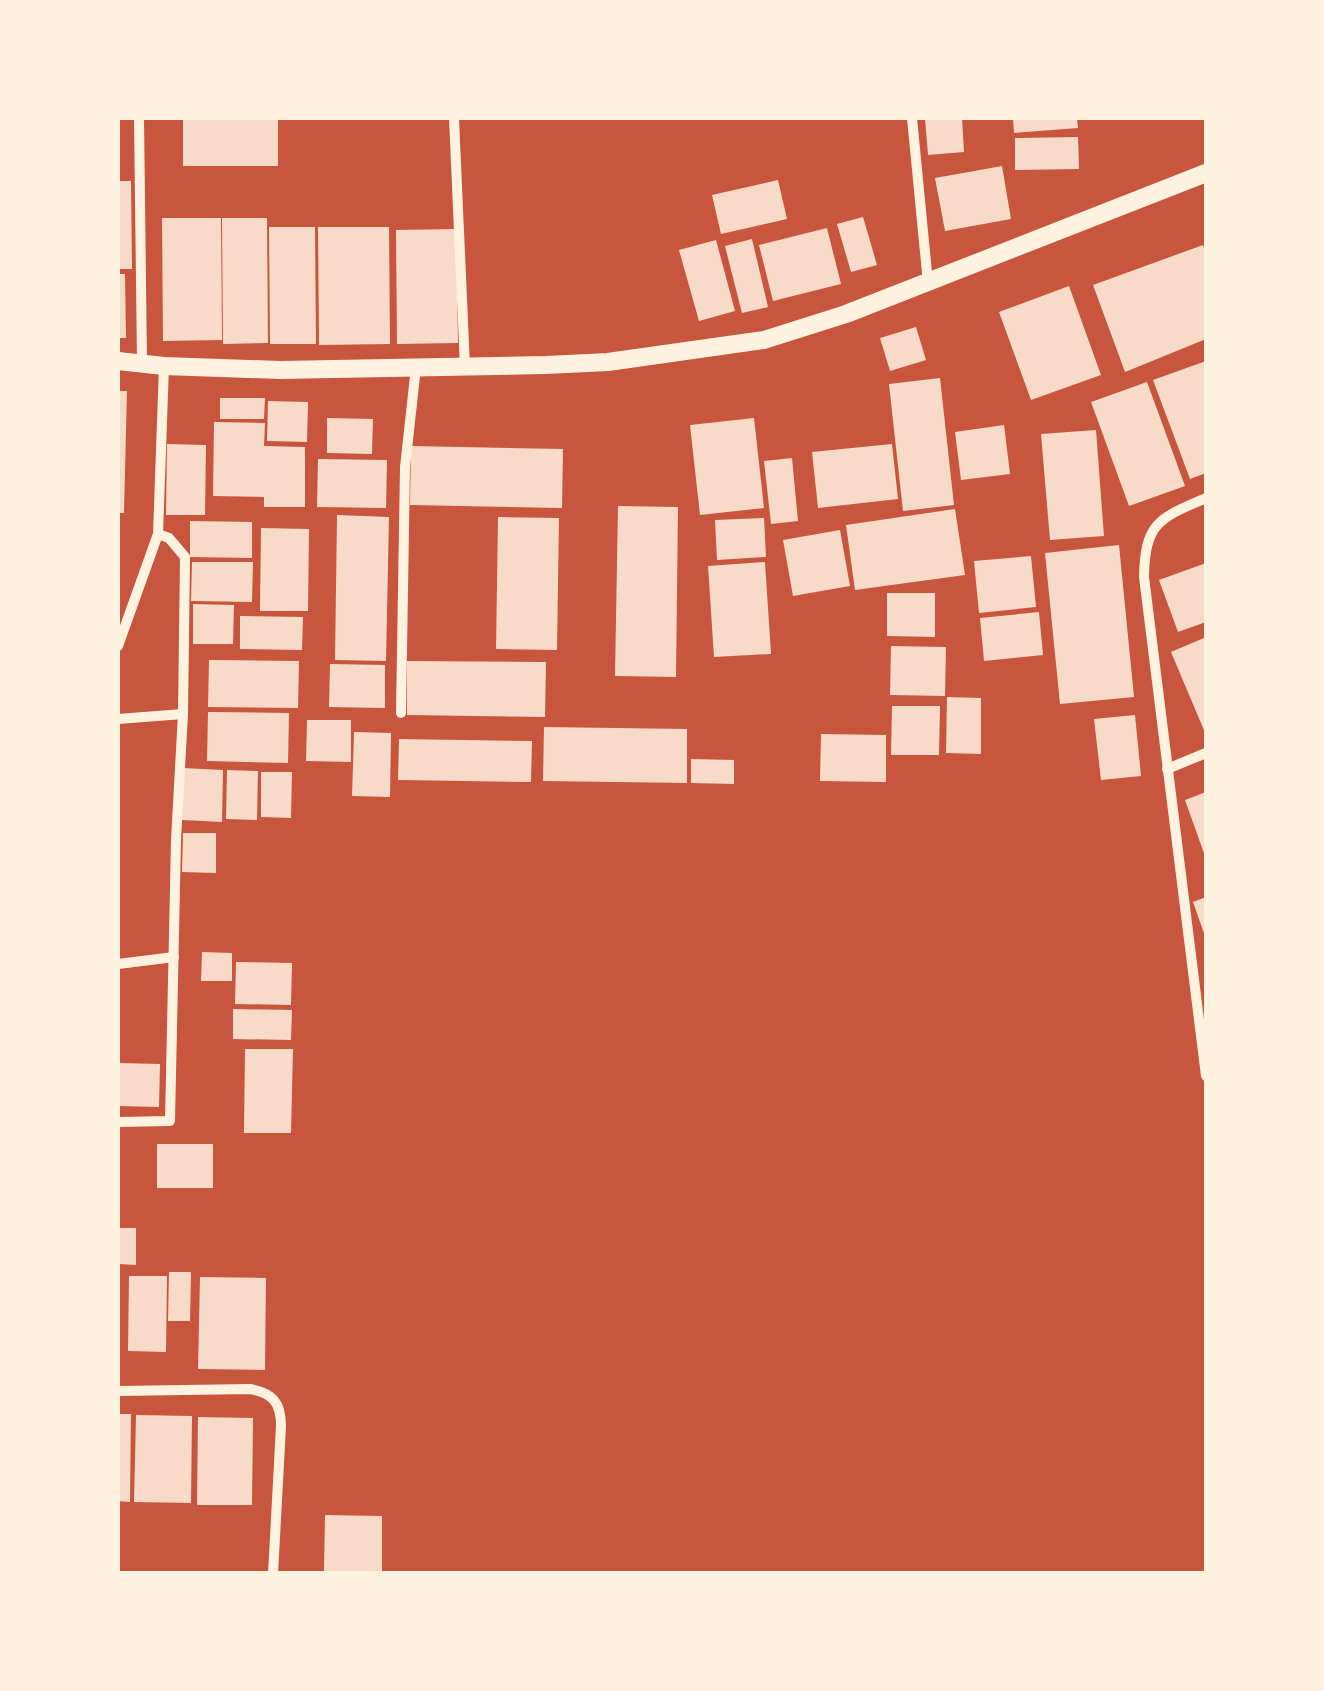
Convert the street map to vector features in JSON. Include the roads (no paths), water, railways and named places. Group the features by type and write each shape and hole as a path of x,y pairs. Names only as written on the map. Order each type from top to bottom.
{"street":[{"path":"139,118 142,363"},
{"path":"454,118 465,367"},
{"path":"912,118 928,283"},
{"path":"118,362 280,370 465,367 608,362 764,340 928,283 1206,173"},
{"path":"118,646 158,534 164,366"},
{"path":"401,713 403,519 416,368"},
{"path":"1206,498 1158,521 1146,543 1144,577 1166,769 1202,1014 1206,1076"},
{"path":"118,1122 170,1121 176,840 184,714 185,558 170,538 158,534"},
{"path":"118,719 184,714"},
{"path":"1166,769 1206,753"},
{"path":"118,964 174,958"},
{"path":"118,1391 250,1390 270,1395 278,1403 281,1426 273,1574"}]}
